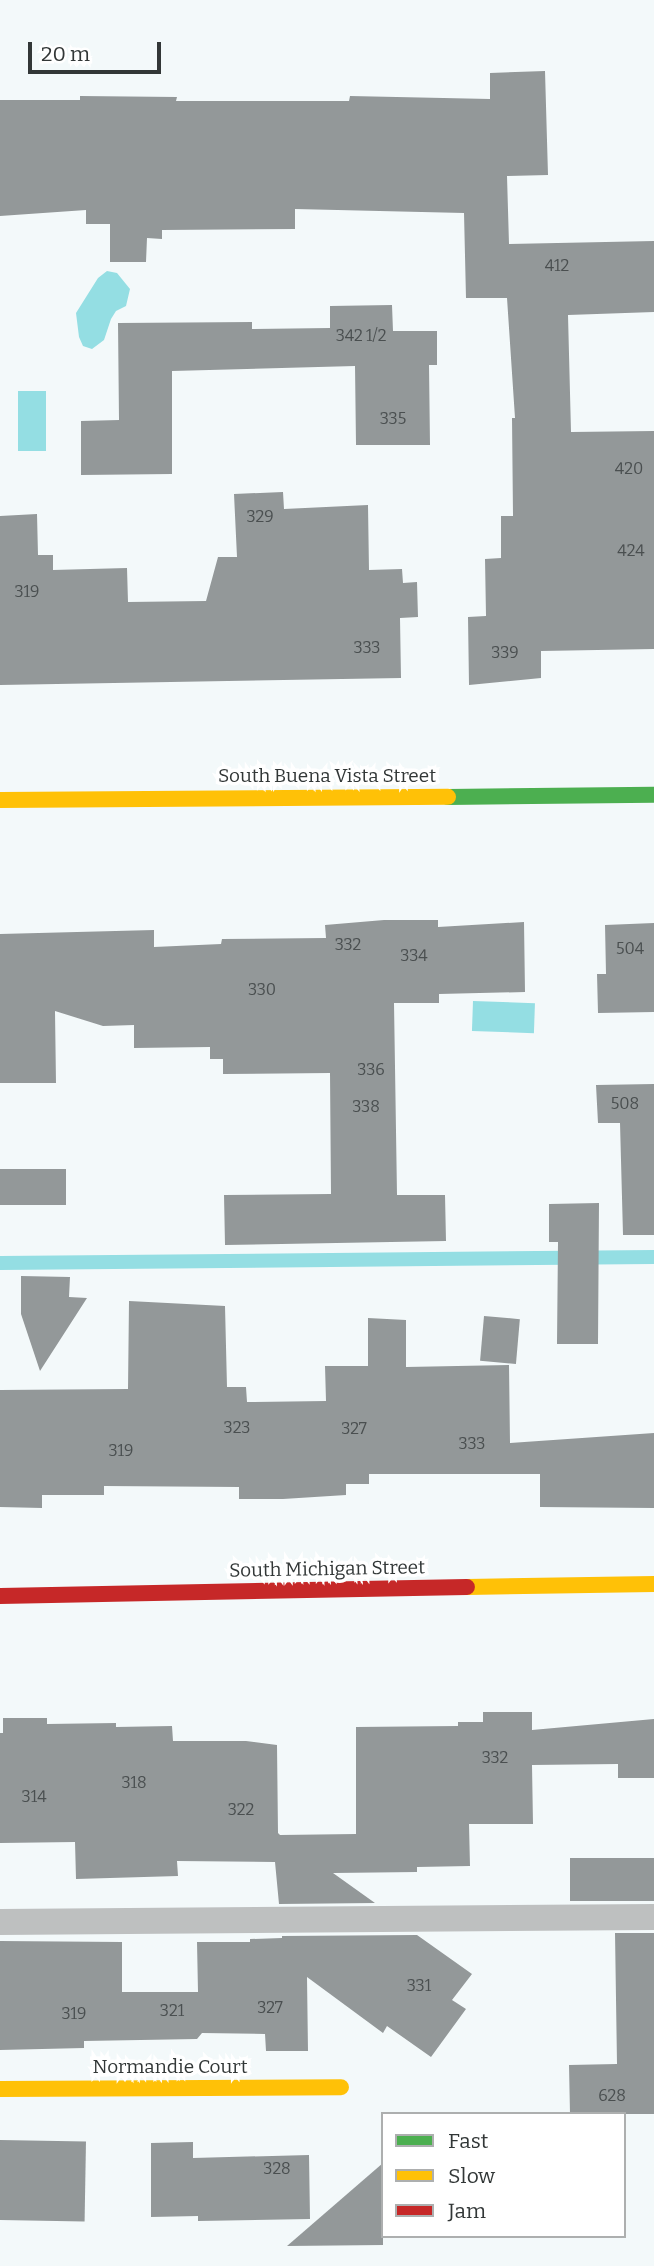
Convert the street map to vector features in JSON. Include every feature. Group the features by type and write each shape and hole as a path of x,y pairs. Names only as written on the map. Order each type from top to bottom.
{"street":[{"name":"South Buena Vista Street","path":"0,800 654,795"},
{"name":"South Michigan Street","path":"0,1596 654,1584"},
{"name":"Normandie Court","path":"0,2089 341,2087"}],"lane":[{"path":"0,1922 654,1917"}],"water":[{"path":"107,271 117,273 130,289 126,306 116,311 104,340 92,349 83,346 79,337 76,313 98,278"},
{"path":"18,391 46,391 46,451 18,451"},
{"path":"473,1001 535,1003 534,1033 472,1031"}],"building":[{"path":"545,71 548,175 507,176 509,244 654,241 654,312 568,315 571,432 654,431 654,649 541,651 541,678 469,685 468,617 486,616 485,559 501,558 501,516 513,516 512,418 515,418 507,298 466,298 464,213 295,209 295,229 162,230 162,239 147,238 146,262 110,262 110,224 86,224 86,210 0,216 0,100 80,100 80,96 177,97 176,101 349,101 350,96 490,99 490,73"},
{"path":"392,305 393,331 437,331 437,365 429,365 430,445 356,445 355,366 172,371 172,474 81,475 81,421 119,420 118,323 252,322 252,329 330,328 330,306"},
{"path":"283,492 284,509 368,505 369,570 402,569 403,583 417,582 418,617 400,618 401,678 0,685 0,516 37,514 38,555 53,555 53,570 127,568 128,602 206,601 218,557 237,557 234,494"},
{"path":"384,920 438,920 438,927 524,922 525,992 439,994 439,1003 394,1003 397,1195 445,1195 446,1241 225,1245 224,1195 331,1194 330,1073 223,1074 223,1059 210,1059 210,1047 134,1048 134,1025 103,1026 55,1011 56,1083 0,1083 0,934 154,930 154,947 221,944 222,939 326,938 325,925"},
{"path":"654,923 654,1012 598,1013 597,974 606,974 605,925"},
{"path":"654,1084 654,1235 623,1235 620,1123 598,1123 596,1085"},
{"path":"0,1169 66,1169 66,1205 0,1205"},
{"path":"599,1203 598,1344 557,1344 558,1242 549,1242 549,1204"},
{"path":"21,1276 70,1277 69,1297 87,1298 40,1371 21,1314"},
{"path":"129,1301 225,1306 227,1387 246,1387 247,1402 326,1401 325,1366 368,1366 368,1318 406,1320 406,1367 509,1365 510,1443 654,1433 654,1508 540,1507 540,1474 369,1474 369,1484 346,1484 346,1495 283,1499 239,1499 239,1487 104,1486 104,1495 42,1495 42,1508 0,1507 0,1390 128,1389"},
{"path":"484,1316 520,1319 516,1364 480,1361"},
{"path":"483,1712 532,1712 532,1730 654,1719 654,1778 618,1778 618,1764 532,1765 533,1824 469,1824 470,1866 417,1867 417,1872 333,1873 375,1903 279,1904 275,1862 177,1861 178,1876 76,1879 75,1842 0,1843 0,1733 3,1733 3,1718 47,1718 47,1724 116,1723 116,1727 172,1726 173,1741 246,1741 277,1745 280,1835 356,1834 356,1727 458,1726 458,1722 483,1722"},
{"path":"570,1858 654,1858 654,1901 570,1901"},
{"path":"615,1933 654,1933 654,2114 570,2112 569,2065 617,2064"},
{"path":"417,1935 472,1974 452,2000 466,2009 431,2057 387,2026 383,2033 307,1977 308,2051 266,2051 265,2034 202,2033 197,2039 84,2041 84,2048 0,2050 0,1941 122,1942 122,1992 198,1992 197,1942 250,1942 250,1939 282,1936"},
{"path":"0,2140 86,2142 85,2221 0,2220"},
{"path":"193,2142 193,2158 309,2155 310,2219 198,2221 198,2216 151,2217 151,2143"},
{"path":"381,2165 383,2245 287,2246"}],"waterway":[{"path":"0,1263 654,1257"}],"traffic: fast":[{"path":"448,797 654,795"}],"traffic: slow":[{"path":"0,800 448,797"},
{"path":"467,1587 654,1584"},
{"path":"0,2089 341,2087"}],"traffic: jam":[{"path":"0,1596 467,1587"}]}
